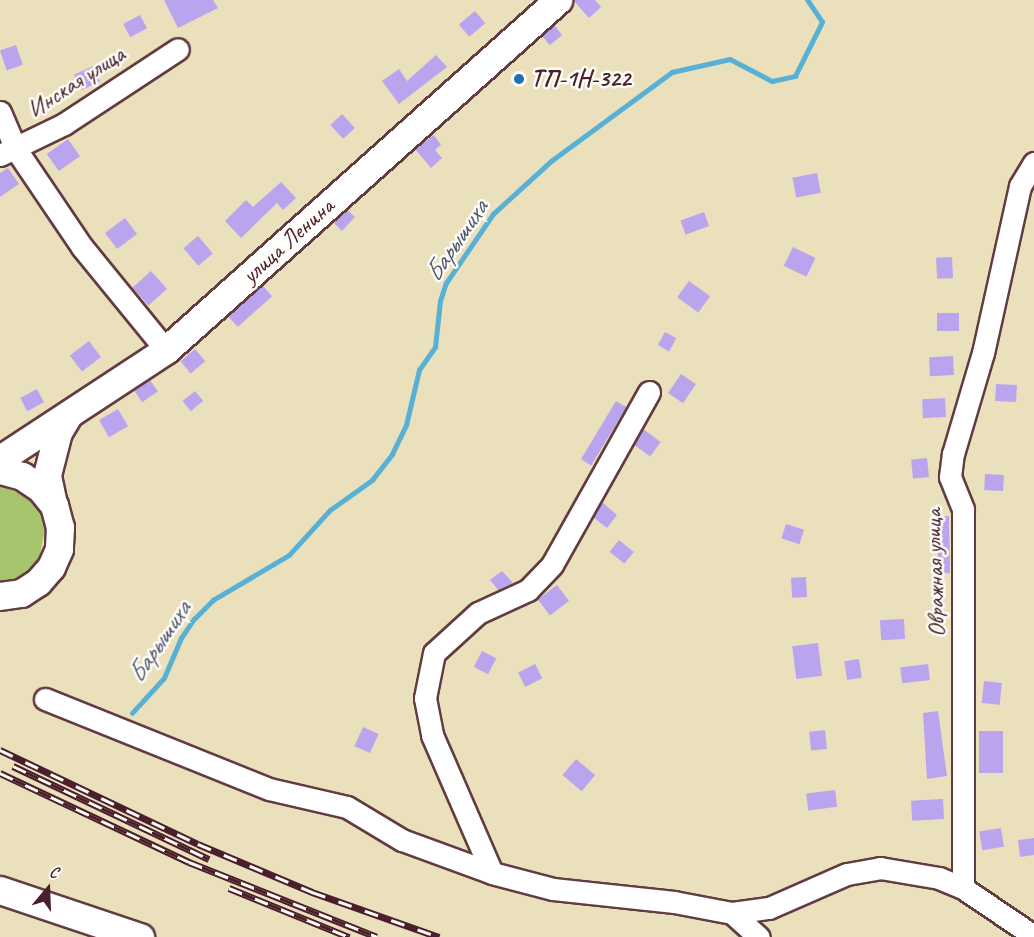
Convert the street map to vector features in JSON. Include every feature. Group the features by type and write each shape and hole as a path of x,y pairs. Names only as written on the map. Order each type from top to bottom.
{"main road":[{"name":"улица Ленина","path":"0,459 166,351 558,0"},
{"path":"3,599 38,582 51,567 59,549 60,526 47,474 58,432 67,417"},
{"path":"0,470 31,482 54,506"},
{"path":"0,890 140,937"}],"street":[{"name":"Инская улица","path":"8,152 64,124 178,49"},
{"path":"0,112 8,152 166,351"},
{"name":"Овражная улица","path":"963,888 963,509 951,477 952,466 983,353 1020,186 1034,163"},
{"path":"492,873 432,735 424,698 434,652 478,613 528,590 552,565 649,392"},
{"path":"45,699 268,789 347,807 402,840 492,873 553,889 674,902 732,913 769,908 847,874 880,868 939,878 963,888 1034,936"},
{"path":"732,913 759,937"}],"green space":[{"path":"0,485 30,498 41,512 45,528 39,560 29,571 8,582 0,582"}],"building":[{"path":"164,0 213,0 218,8 178,28"},
{"path":"573,0 595,0 601,7 589,18"},
{"path":"475,11 485,23 469,37 459,24"},
{"path":"140,15 147,28 130,37 123,24"},
{"path":"554,25 562,35 550,45 542,35"},
{"path":"16,45 23,65 7,70 0,51"},
{"path":"436,55 447,67 399,104 382,81 399,69 407,81"},
{"path":"93,66 100,81 81,90 74,75"},
{"path":"342,114 355,128 343,139 330,125"},
{"path":"434,135 441,145 435,150 442,158 431,168 415,149"},
{"path":"68,139 80,156 59,171 47,154"},
{"path":"8,168 19,184 0,197 0,173"},
{"path":"817,173 821,193 796,197 792,178"},
{"path":"281,182 296,198 283,210 277,203 241,238 225,221 246,200 253,207"},
{"path":"347,210 355,217 342,231 333,222"},
{"path":"704,212 709,226 686,235 681,221"},
{"path":"125,218 137,234 117,249 105,233"},
{"path":"198,236 213,254 198,266 183,248"},
{"path":"793,247 815,258 806,277 784,266"},
{"path":"952,257 953,278 937,279 936,258"},
{"path":"151,271 167,289 148,306 132,288"},
{"path":"689,281 710,296 698,312 677,297"},
{"path":"262,285 272,296 238,327 228,316"},
{"path":"937,313 959,313 959,331 937,331"},
{"path":"665,332 676,338 669,351 658,345"},
{"path":"89,341 101,357 82,371 70,355"},
{"path":"195,349 205,361 191,373 180,361"},
{"path":"953,356 954,375 930,376 929,357"},
{"path":"681,374 696,384 683,403 668,393"},
{"path":"150,380 158,392 142,402 134,391"},
{"path":"996,384 1017,385 1016,402 995,401"},
{"path":"37,389 44,402 27,411 20,398"},
{"path":"195,391 203,401 191,411 183,401"},
{"path":"945,398 946,417 923,418 922,399"},
{"path":"616,401 626,407 591,465 581,459"},
{"path":"118,409 128,426 109,437 99,420"},
{"path":"643,429 661,442 650,456 632,444"},
{"path":"927,458 929,477 913,479 911,460"},
{"path":"985,474 1004,475 1003,491 984,490"},
{"path":"602,502 617,515 607,528 593,517"},
{"path":"949,516 950,573 940,574 934,517"},
{"path":"786,524 804,530 799,544 781,538"},
{"path":"619,540 634,552 624,564 610,552"},
{"path":"502,571 513,583 498,590 490,580"},
{"path":"806,577 807,597 792,598 791,578"},
{"path":"557,585 569,601 550,615 538,599"},
{"path":"904,619 905,639 881,640 880,620"},
{"path":"818,643 822,676 796,679 792,646"},
{"path":"482,651 496,658 488,674 474,667"},
{"path":"859,659 862,678 847,680 844,661"},
{"path":"535,664 542,678 525,687 518,673"},
{"path":"928,664 930,680 902,683 900,667"},
{"path":"984,681 1002,683 1000,705 982,703"},
{"path":"938,711 947,776 927,779 923,713"},
{"path":"363,727 379,734 370,753 354,746"},
{"path":"825,730 827,749 811,751 809,732"},
{"path":"979,731 1003,731 1003,773 979,773"},
{"path":"576,759 595,775 582,791 563,775"},
{"path":"835,790 837,807 808,810 806,794"},
{"path":"943,799 944,819 912,821 911,801"},
{"path":"1001,828 1004,847 982,850 979,831"},
{"path":"1034,838 1034,855 1020,857 1018,840"}],"waterway":[{"name":"Барышиха","path":"132,713 164,678 181,638 194,619 213,600 289,555 330,510 372,480 392,454 406,425 419,370 435,347 440,301 446,283 493,214 551,161 672,72 730,59 772,81 795,76 822,22 807,0"}],"railway":[{"path":"0,750 198,844 312,892 439,937"},
{"path":"13,766 209,859"},
{"path":"0,773 189,862 377,937"},
{"path":"229,888 349,937"}],"place":[{"name":"ТП-1Н-322","path":"519,79"}]}
